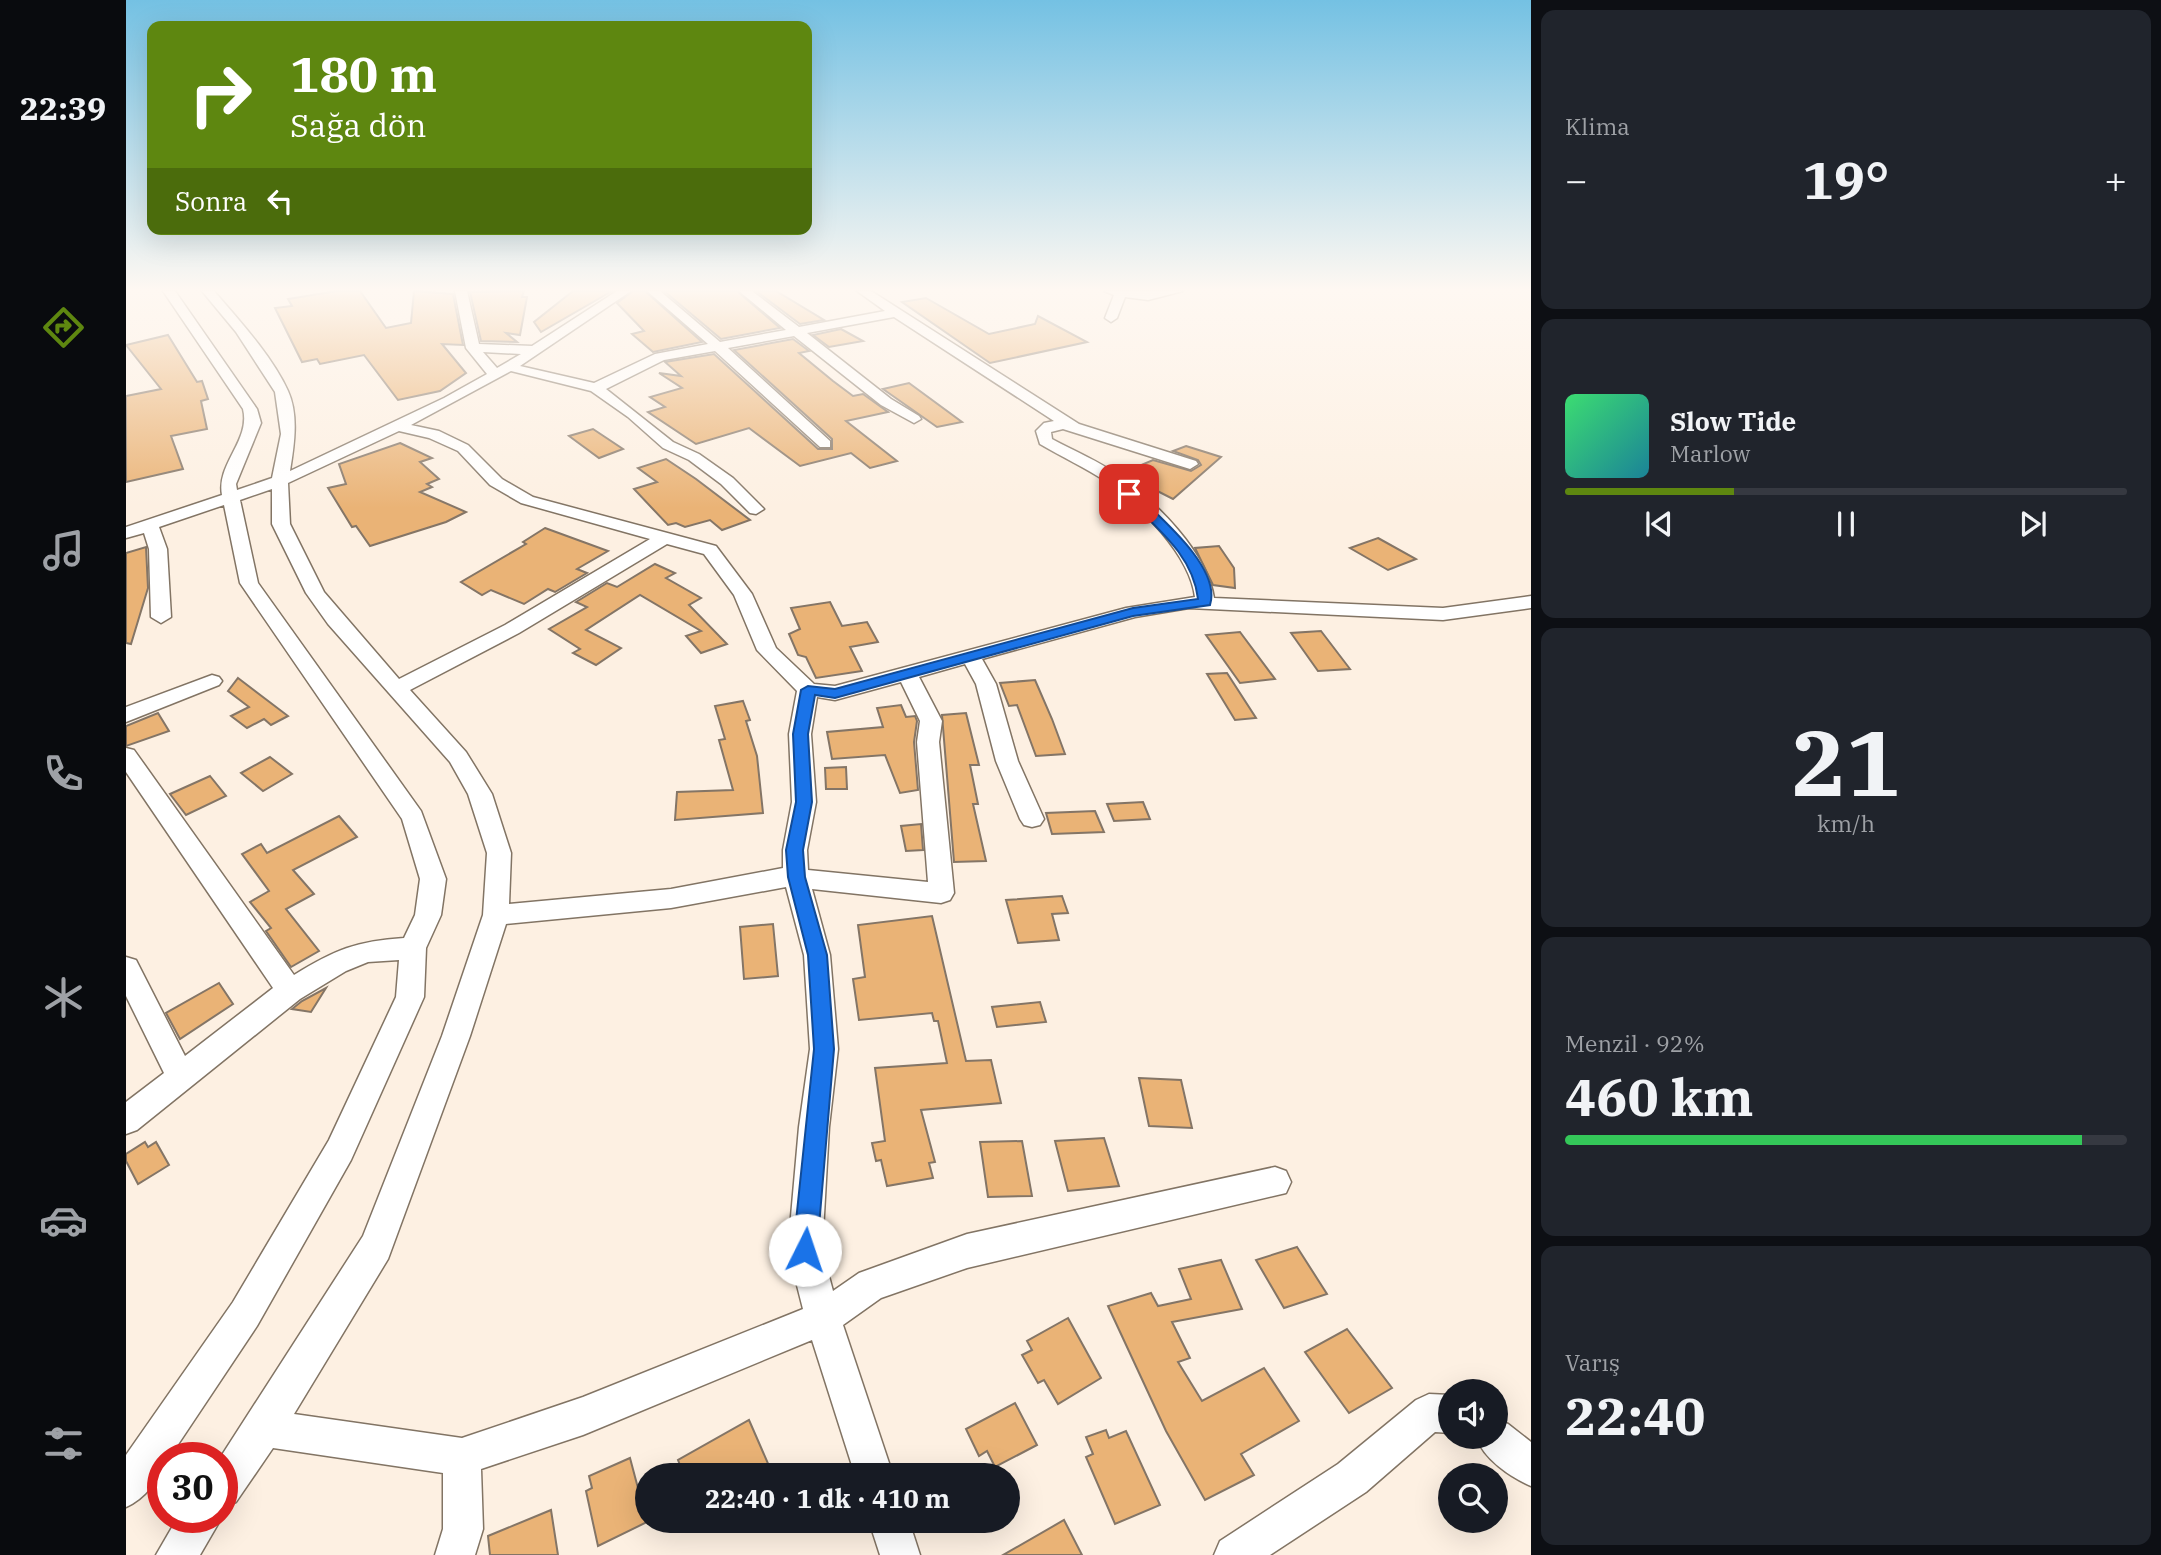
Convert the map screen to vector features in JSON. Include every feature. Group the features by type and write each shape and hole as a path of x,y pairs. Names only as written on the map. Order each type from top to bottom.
{"street":[{"path":"126,1488 245,1314 340,1150 410,996 413,948 428,915 433,879 413,817 249,583 234,494 228,484 254,423 250,409 219,364"},
{"path":"238,1466 376,1247 456,1036 496,915 499,853 480,794 458,757 335,620 315,593 281,524 270,483 288,434 282,392 263,364"},
{"path":"483,364 494,373"},
{"path":"126,533 270,483 449,401 513,364"},
{"path":"596,388 648,364"},
{"path":"738,364 825,444"},
{"path":"839,364 886,401 914,419"},
{"path":"972,364 1021,396 1077,427"},
{"path":"509,367 596,388 633,414 668,445 694,457 727,481 756,509"},
{"path":"1189,464 1064,424 1049,426 1043,431 1045,441 1113,479 1189,554 1202,579 1205,602"},
{"path":"395,426 434,434 463,448 496,482 527,500 710,550 743,594 767,650 808,690 835,693 1133,612 1205,602 1443,614 1531,602"},
{"path":"150,525 158,548 161,617"},
{"path":"398,688 512,629 666,537"},
{"path":"970,656 986,684 1007,761 1032,819"},
{"path":"496,915 626,905 716,891 769,876 941,893 928,742 930,721 906,672"},
{"path":"126,715 212,681"},
{"path":"808,690 800,734 804,802 795,850 796,877 817,955 824,1049 805,1250 823,1318 870,1463"},
{"path":"126,755 290,991"},
{"path":"126,1120 290,991 336,963 366,951 413,948"},
{"path":"126,968 181,1078"},
{"path":"264,1428 462,1457 583,1416 823,1318 871,1285 967,1251 1275,1182"},
{"path":"1234,1555 1352,1478 1429,1413 1438,1413"},
{"path":"1508,1448 1531,1467"},
{"path":"455,1555 463,1529 462,1457"},
{"path":"176,1555 191,1533"},
{"path":"893,1533 900,1555"}],"building":[{"path":"141,364 186,364 197,382 202,381 208,399 201,401 207,429 171,436 183,469 126,482 126,396 161,389"},
{"path":"370,364 458,364 466,373 440,391 398,400"},
{"path":"667,364 724,364 818,449 832,449 832,439 749,364 812,364 853,396 863,394 888,412 846,421 897,461 870,468 851,453 800,466 749,428 696,444 648,412 665,407 650,397 682,388 659,373 681,376"},
{"path":"909,383 962,422 937,427 883,389"},
{"path":"593,429 623,449 599,458 569,436"},
{"path":"400,443 432,458 420,462 439,479 427,484 432,487 420,492 466,512 446,522 370,546 356,526 352,527 328,488 346,484 339,464"},
{"path":"1186,446 1221,457 1173,499 1122,473 1153,460 1191,471 1201,465 1198,460 1173,451"},
{"path":"666,459 750,520 722,530 710,520 685,527 676,523 668,525 634,489 657,482 638,468"},
{"path":"545,528 608,551 577,569 587,573 555,592 548,589 524,604 491,590 482,595 461,582 526,544 523,542"},
{"path":"1378,538 1416,559 1388,570 1350,548"},
{"path":"1219,546 1234,568 1235,588 1213,585 1195,548"},
{"path":"146,547 148,588 131,644 126,643 126,553"},
{"path":"655,564 675,573 666,578 701,598 689,605 727,644 701,653 686,636 701,631 640,595 586,630 621,648 596,665 573,653 580,649 549,629 587,607 576,602 607,583 617,587"},
{"path":"830,602 842,626 867,622 878,642 850,647 862,671 816,678 806,657 798,655 789,634 800,629 791,608"},
{"path":"1321,631 1350,669 1318,671 1291,633"},
{"path":"1240,632 1275,679 1240,683 1206,635"},
{"path":"1227,673 1256,718 1235,720 1207,674"},
{"path":"238,678 288,716 271,725 264,719 247,728 231,716 249,707 228,691"},
{"path":"1035,680 1065,754 1036,756 1017,705 1009,706 1000,683"},
{"path":"743,701 757,756 763,813 675,820 677,792 733,790 719,740 725,739 715,706"},
{"path":"901,705 906,717 915,716 917,721 914,742 918,790 900,793 885,755 832,759 827,732 883,727 877,708"},
{"path":"158,713 169,731 126,746 126,726"},
{"path":"966,713 979,765 970,765 978,804 973,804 986,861 954,862 942,715"},
{"path":"270,757 292,774 263,791 241,773"},
{"path":"846,767 847,789 826,789 825,768"},
{"path":"210,776 226,796 186,815 170,794"},
{"path":"1143,802 1150,819 1114,821 1107,804"},
{"path":"1095,811 1104,832 1052,834 1046,813"},
{"path":"339,816 357,837 293,870 314,894 286,909 319,951 291,967 266,931 271,928 250,902 269,891 242,854 261,844 267,853"},
{"path":"921,824 923,850 906,851 901,826"},
{"path":"1062,896 1068,913 1052,914 1059,940 1018,943 1006,900"},
{"path":"932,916 966,1061 991,1060 1001,1103 921,1110 935,1162 929,1163 933,1178 887,1186 881,1160 876,1161 872,1143 885,1141 875,1068 947,1063 938,1021 934,1021 932,1013 859,1020 853,979 865,977 858,925"},
{"path":"773,924 778,976 744,979 740,927"},
{"path":"219,983 233,1004 180,1039 166,1013"},
{"path":"326,988 311,1012 292,1009 302,1001"},
{"path":"1040,1002 1046,1022 997,1027 992,1007"},
{"path":"1139,1078 1181,1080 1192,1128 1149,1126"},
{"path":"1104,1138 1119,1186 1068,1191 1055,1141"},
{"path":"1022,1141 1032,1196 988,1197 980,1142"},
{"path":"145,1142 148,1147 156,1142 169,1165 138,1184 126,1161 126,1154"},
{"path":"1297,1247 1327,1294 1284,1308 1256,1260"},
{"path":"1221,1260 1242,1309 1172,1322 1190,1358 1178,1362 1202,1401 1264,1368 1299,1421 1241,1454 1254,1475 1205,1500 1166,1431 1108,1306 1151,1293 1158,1306 1191,1299 1179,1269"},
{"path":"1068,1318 1101,1378 1058,1404 1044,1380 1038,1383 1022,1355 1032,1350 1027,1341"},
{"path":"1347,1329 1392,1388 1349,1413 1305,1352"},
{"path":"1015,1403 1037,1445 1003,1463 993,1463 987,1451 979,1456 966,1429"},
{"path":"749,1420 768,1463 679,1463 678,1460"},
{"path":"1106,1430 1109,1438 1126,1431 1160,1505 1115,1524 1086,1457 1093,1454 1086,1437"},
{"path":"630,1458 635,1477 635,1528 598,1546 586,1491 592,1488 589,1476"},
{"path":"551,1510 558,1555 490,1555 488,1536"},
{"path":"1064,1520 1082,1555 1003,1555"}],"route":[{"path":"805,1250 814,1127 824,1049 817,955 796,877 795,850 804,802 800,734 808,690 835,693 1133,612 1189,602 1205,602 1202,579 1189,554 1129,494"}]}
